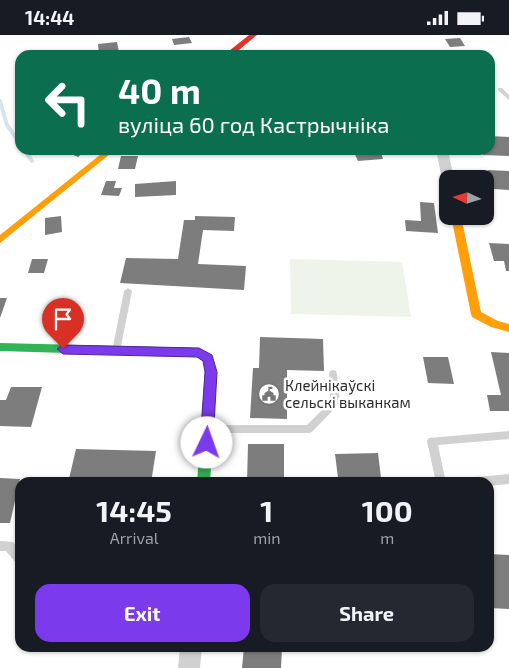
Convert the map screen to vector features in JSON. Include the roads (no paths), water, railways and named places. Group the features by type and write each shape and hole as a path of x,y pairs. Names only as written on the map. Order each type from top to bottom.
{"street":[{"path":"234,50 253,35"},
{"path":"0,240 105,155"},
{"path":"443,155 446,170"},
{"path":"458,225 476,314 495,325 509,328"},
{"path":"0,347 199,353 208,359 211,372 203,477"},
{"path":"189,668 191,652"}],"lane":[{"path":"500,89 509,98"},
{"path":"116,351 128,291"},
{"path":"207,429 309,429 335,403 333,374"},
{"path":"440,477 432,441 509,435"},
{"path":"494,480 509,479"},
{"path":"0,547 9,546 15,553"}],"waterway":[{"path":"0,101 7,125 15,137"},
{"path":"28,155 32,161"}],"place":[{"name":"Клейнікаўскі сельскі выканкам","path":"269,394"}]}
